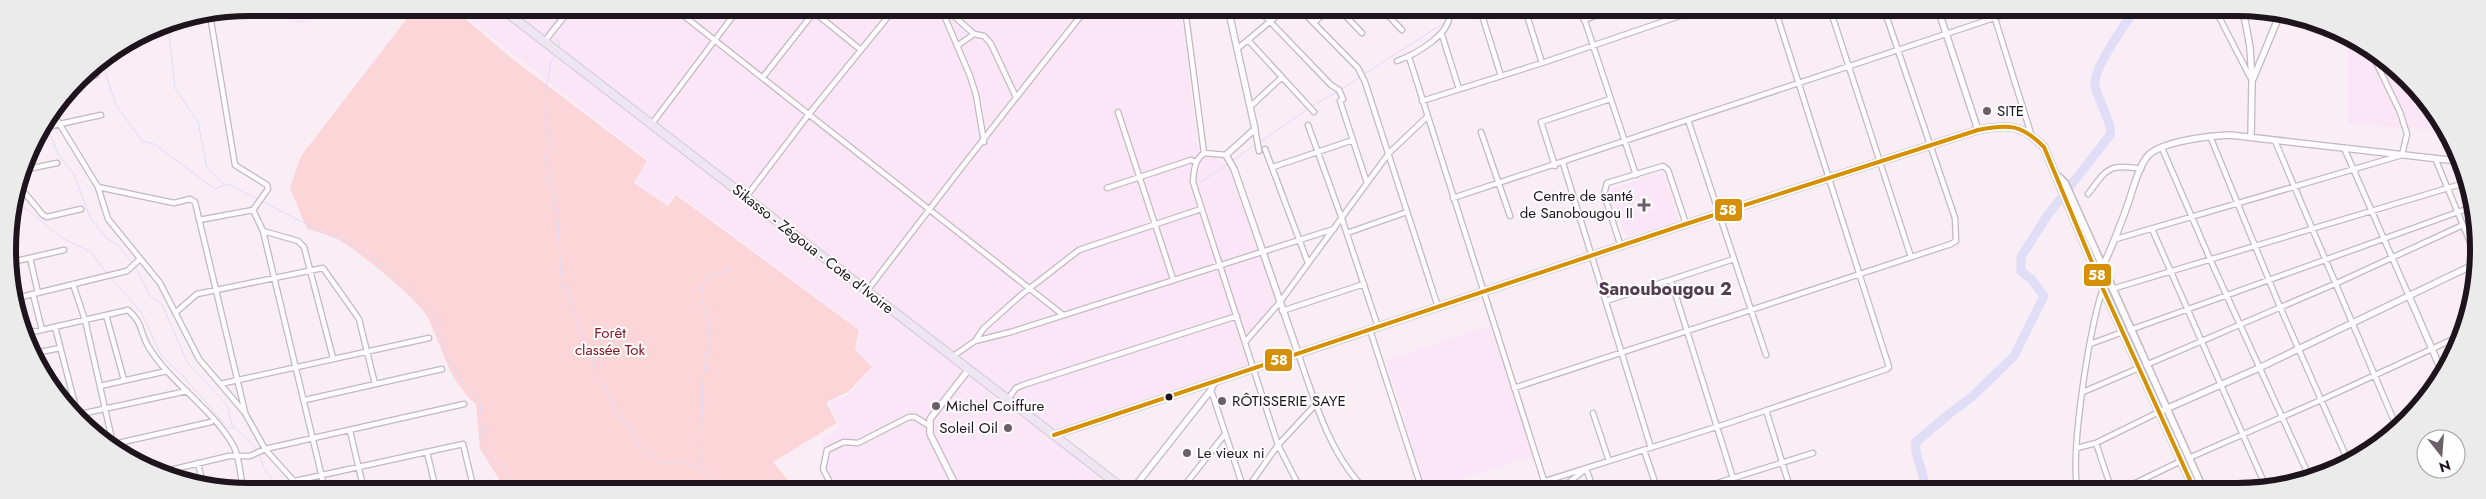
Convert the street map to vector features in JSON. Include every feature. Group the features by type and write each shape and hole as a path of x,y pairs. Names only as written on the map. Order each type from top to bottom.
{"highway":[{"name":"Sikasso - Zégoua - Cote d'Ivoire","path":"511,16 1116,483"}],"main road":[{"path":"1054,435 1686,224 1978,130 1998,126 2018,127 2031,134 2044,147 2070,201 2099,270 2103,289 2122,332 2166,409 2200,483"},
{"path":"2099,270 2112,289 2130,330 2159,412 2191,483"}],"street":[{"path":"544,42 565,16"},
{"path":"684,16 1063,315"},
{"path":"651,124 733,16"},
{"path":"763,77 811,16"},
{"path":"819,16 861,50"},
{"path":"746,197 809,114 889,16"},
{"path":"946,16 976,95 984,142"},
{"path":"953,16 974,34 984,36 991,44 1016,96"},
{"path":"867,291 1080,16"},
{"path":"1186,16 1204,153 1196,162 1193,182 1246,341 1278,445 1297,483"},
{"path":"1230,16 1255,129 1262,150 1273,167 1308,263"},
{"path":"1265,16 1331,85 1339,90 1367,183"},
{"path":"1237,49 1276,16"},
{"path":"1308,16 1358,68 1371,96 1438,307"},
{"path":"1314,22 1320,16"},
{"path":"1345,16 1362,34"},
{"path":"1389,16 1402,30"},
{"path":"1397,61 1409,57 1442,35 1449,20 1449,16"},
{"path":"1482,16 1500,76"},
{"path":"1527,16 1542,63"},
{"path":"1583,16 1636,175"},
{"path":"1584,20 1595,16"},
{"path":"1665,16 1666,20"},
{"path":"1422,101 1542,63 1678,16"},
{"path":"1541,483 1887,370 1889,362 1828,178 1777,16"},
{"path":"1832,16 1911,257"},
{"path":"1514,388 1860,275 1951,244 1956,240 1955,218 1886,16"},
{"path":"1940,16 1978,130"},
{"path":"1995,16 2031,134"},
{"path":"1453,198 1555,166 1625,141 2004,16"},
{"path":"2218,16 2252,81"},
{"path":"2244,17 2250,47 2252,81 2251,137"},
{"path":"199,220 253,210 268,189 267,184 235,165 211,20"},
{"path":"2252,81 2277,20"},
{"path":"957,46 974,34"},
{"path":"1442,35 1460,89"},
{"path":"1248,40 1314,112"},
{"path":"1409,57 1544,482"},
{"path":"2376,63 2400,112 2407,134 2402,155"},
{"path":"1250,106 1282,77"},
{"path":"1555,166 1541,122 1610,99"},
{"path":"1118,112 1173,279"},
{"path":"52,126 101,115"},
{"path":"1246,341 1280,302 1388,153 1427,117"},
{"path":"56,119 98,187 108,219 138,261 160,283 200,359 245,413"},
{"path":"1688,120 1766,355"},
{"path":"1308,125 1378,327"},
{"path":"1204,153 1226,155 1255,129"},
{"path":"1481,132 1510,216"},
{"path":"2099,270 2116,239 2147,156 2162,148 2210,136 2230,135 2275,142 2452,160"},
{"path":"2210,136 2280,307 2346,456"},
{"path":"1273,167 1353,140"},
{"path":"2275,142 2337,283 2394,421"},
{"path":"2162,148 2306,472"},
{"path":"2344,148 2439,366"},
{"path":"1226,155 1234,169 1316,404 1334,444 1358,483"},
{"path":"2116,239 2402,155"},
{"path":"2435,158 2469,240"},
{"path":"1107,188 1191,160 1196,162"},
{"path":"31,168 57,163"},
{"path":"1563,163 1651,448"},
{"path":"2088,194 2106,170 2120,165 2141,169"},
{"path":"1621,247 1604,189 1607,184 1663,166 1668,170 1686,224"},
{"path":"2112,289 2460,184"},
{"path":"98,187 174,203 190,199 195,202 245,413 263,450 295,481 463,444 472,483"},
{"path":"24,191 43,215 47,217 81,209"},
{"path":"952,357 975,341 984,328 1029,288 1079,250 1201,209"},
{"path":"2130,330 2327,261 2466,209"},
{"path":"253,210 264,230 324,483"},
{"path":"1347,233 1407,212"},
{"path":"2083,392 2337,283 2463,225"},
{"path":"975,341 1011,332 1262,250 1334,229"},
{"path":"2152,229 2263,481"},
{"path":"264,230 298,241 304,247 333,358"},
{"path":"17,261 64,250"},
{"path":"30,258 42,330"},
{"path":"1606,301 1734,259"},
{"path":"21,297 127,271 138,261"},
{"path":"2077,448 2096,443 2159,412 2259,368 2469,267"},
{"path":"175,313 197,294 322,268 359,319 375,384"},
{"path":"1671,280 1734,483"},
{"path":"73,284 85,320 112,437"},
{"path":"1282,311 1364,284"},
{"path":"2076,483 2075,475 2083,392 2095,310 2103,289"},
{"path":"32,332 128,310 138,319 147,345 167,371 187,391 234,446 241,482"},
{"path":"106,315 124,380"},
{"path":"1008,399 1016,388 1023,384 1237,316"},
{"path":"55,327 74,403"},
{"path":"1370,330 1420,483"},
{"path":"2090,344 2122,332"},
{"path":"220,384 429,338"},
{"path":"2189,458 2376,376 2452,340"},
{"path":"40,352 60,348"},
{"path":"954,483 930,434 928,425 969,369"},
{"path":"304,400 442,370"},
{"path":"100,386 167,371"},
{"path":"1138,483 1211,390 1215,381"},
{"path":"1211,390 1242,483"},
{"path":"85,414 187,391"},
{"path":"173,469 236,456 250,456 263,450 464,404"},
{"path":"1250,483 1278,445 1316,404"},
{"path":"1766,410 1789,483"},
{"path":"1593,413 1609,461"},
{"path":"831,483 824,469 827,450 844,442 858,443 908,417 915,417 928,425"},
{"path":"119,443 211,422"},
{"path":"350,431 362,483"},
{"path":"1186,483 1225,434"},
{"path":"2096,443 2109,483"},
{"path":"1644,450 1656,483"},
{"path":"428,452 435,483"},
{"path":"1714,483 1813,453"},
{"path":"2136,483 2181,461"},
{"path":"198,464 201,477"},
{"path":"1568,483 1586,469"},
{"path":"1586,469 1591,483"}],"shaded area":[{"path":"287,16 316,16 299,25"},
{"path":"465,16 1181,16 1198,148 1228,166 1277,301 1241,341 1249,365 1059,427 1049,438 1099,476 1090,483 825,483 820,474 822,438 840,426 829,403 849,394 874,367 856,349 861,330 676,193 667,205 635,182 649,161"},
{"path":"2348,44 2390,74 2412,96 2437,131 2348,124"},
{"name":"Centre de santé de Sanobougou II","path":"1663,172 1679,221 1625,237 1610,189"},
{"path":"1490,325 1533,456 1447,483 1423,483 1386,360"}],"green space":[{"name":"Forêt classée Tok","path":"409,16 462,16 510,57 647,161 634,183 668,206 676,195 859,330 855,349 872,367 848,392 826,402 837,423 773,462 790,483 502,483 480,449 476,404 459,386 447,364 428,318 422,310 388,276 348,246 332,237 307,229 290,188 301,156"}],"waterway":[{"path":"546,33 560,16"},
{"path":"1450,20 1455,16"},
{"path":"1924,483 1917,455 1916,442 1973,396 2014,356 2044,296 2032,280 2021,271 2021,257 2047,216 2110,135 2111,130 2096,90 2096,77 2104,57 2130,16"},
{"path":"1363,75 1444,23"},
{"path":"169,31 175,88 198,122 207,168 224,185"},
{"path":"553,37 559,41 560,48"},
{"path":"555,56 551,62 546,90 545,114 551,146 546,157 558,219 561,278 585,342 594,358 596,377 606,388 618,414 633,432 638,445 661,463 678,463 685,460 691,466 702,469"},
{"path":"104,68 116,105 142,141 154,144 215,189 228,184 257,199"},
{"path":"1340,90 1360,77"},
{"path":"1312,106 1337,92"},
{"path":"1259,143 1309,108"},
{"path":"49,131 58,154 74,174 90,217 105,237 118,245 132,263"},
{"path":"1233,160 1255,145"},
{"path":"1201,182 1227,165"},
{"path":"261,201 330,236 341,236 379,262 435,313 446,353 463,383 480,402 484,449 508,474 511,483"},
{"path":"21,205 62,238 91,252 107,274"},
{"path":"135,266 151,297 162,304 187,362 227,405 232,425 258,450 264,468 275,483"},
{"path":"713,483 702,469 701,461 703,378 711,328 701,299 704,281 711,275 731,270"},
{"path":"110,277 141,312 161,355 184,377 228,428 234,428"}],"transit line":[{"name":"58","path":"1054,435 1686,224 1978,130 2006,127 2021,130 2036,139 2044,147 2103,289 2191,483"}],"place":[{"name":"SITE","path":"1987,111"},
{"name":"Centre de santé de Sanobougou II","path":"1644,205"},
{"name":"RÔTISSERIE SAYE","path":"1222,401"},
{"name":"Michel Coiffure","path":"936,406"},
{"name":"Soleil Oil","path":"1008,428"},
{"name":"Le vieux ni","path":"1187,453"}],"district":[{"name":"Sanoubougou 2","path":"1665,289"}]}
